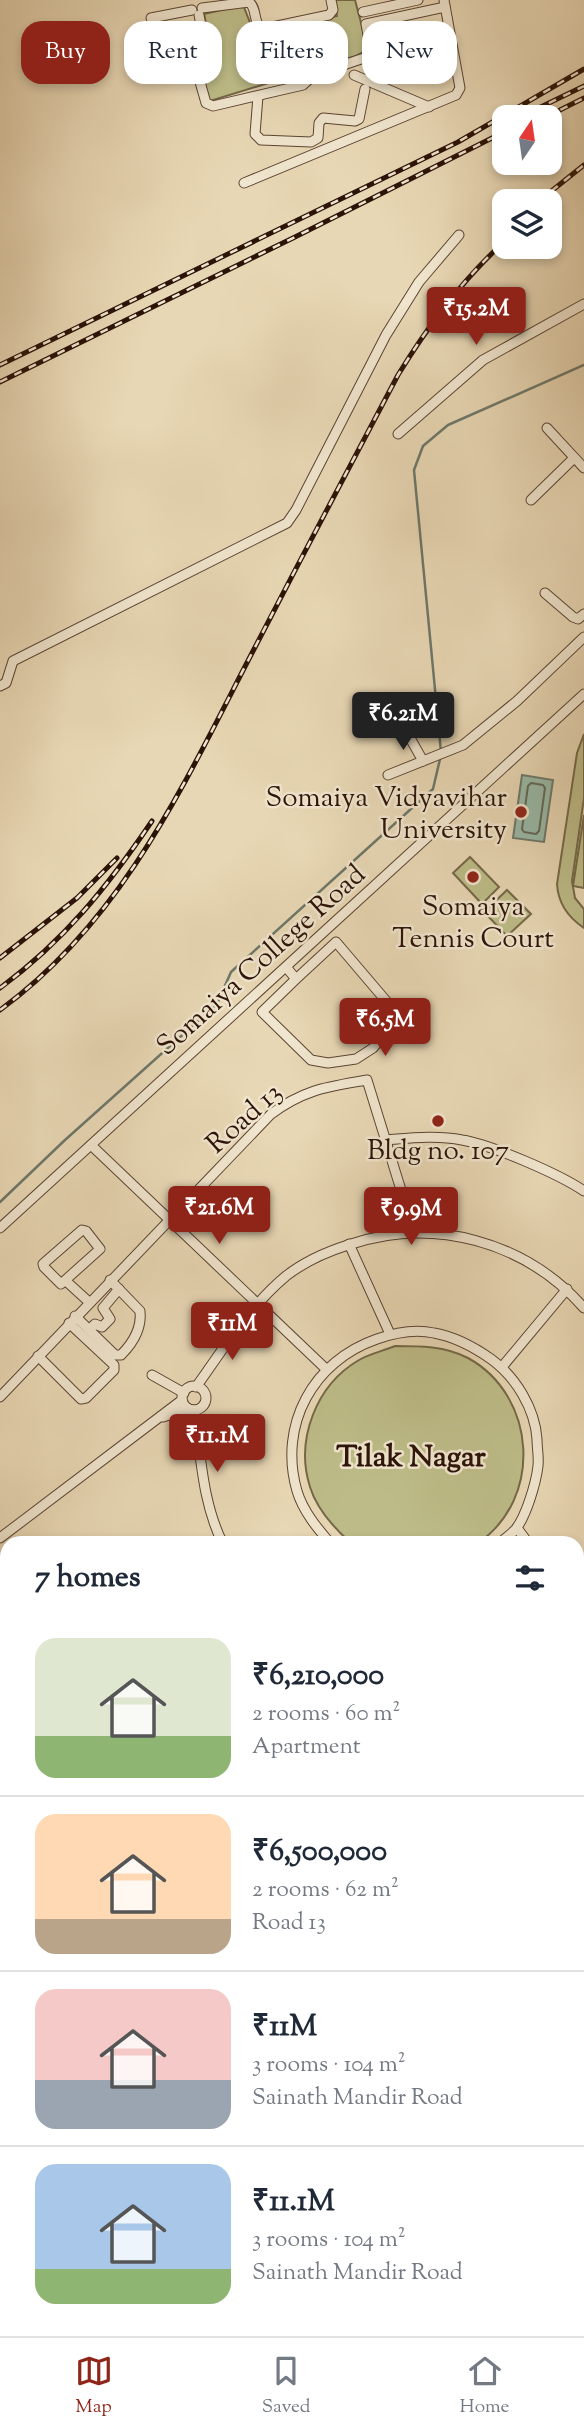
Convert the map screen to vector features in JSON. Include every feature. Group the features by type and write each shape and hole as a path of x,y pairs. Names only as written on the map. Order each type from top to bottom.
{"street":[{"path":"151,18 197,7 249,2 252,4 257,24 263,29 329,15 333,10 331,0"},
{"path":"361,0 365,21"},
{"path":"363,12 380,4 418,0"},
{"path":"244,183 457,95 460,90 444,3 377,21"},
{"path":"197,7 208,61 208,65 199,69 198,75 206,103 213,106 303,85 314,75 362,59"},
{"path":"354,75 429,107"},
{"path":"258,96 257,138 311,142 318,138 323,118 355,121 359,119 365,89"},
{"path":"0,686 6,683 13,661 287,523 386,335 419,282 459,234"},
{"path":"398,434 483,360 584,304"},
{"path":"547,428 584,468"},
{"path":"531,500 574,458"},
{"path":"545,593 573,617 578,619 584,614"},
{"path":"388,775 463,746 517,701 584,637"},
{"name":"Somaiya College Road","path":"0,1228 584,694"},
{"path":"396,713 426,759"},
{"path":"250,998 311,1060 328,1063 356,1059 373,1048 394,1022 393,1009 326,930"},
{"path":"262,1012 336,942"},
{"path":"286,967 296,979"},
{"name":"Road 13","path":"0,1397 271,1114 291,1099 313,1090 367,1080 414,1232"},
{"path":"385,1139 429,1137 464,1140 502,1152 584,1191"},
{"path":"91,1145 326,1369"},
{"path":"80,1230 84,1230 100,1249 66,1281 61,1284 43,1264 80,1230"},
{"path":"196,1387 243,1320 257,1303 289,1274 327,1252 369,1237 414,1232 456,1235 496,1245 534,1264 567,1289 584,1308"},
{"path":"349,1244 390,1334"},
{"path":"72,1319 89,1330 115,1355 121,1355 132,1343 141,1317 140,1311 110,1280"},
{"path":"66,1281 89,1302"},
{"path":"89,1330 95,1324 102,1327 110,1320 103,1307 119,1289"},
{"path":"502,1367 567,1289"},
{"path":"38,1356 81,1399 86,1398 114,1370 114,1365 72,1319"},
{"path":"324,1536 312,1522 298,1492 292,1459 295,1426 306,1395 326,1369 357,1345 390,1334 433,1332 470,1344 502,1367 524,1395 536,1429 538,1465 530,1500 517,1528 508,1536"},
{"path":"152,1375 183,1396 191,1409 204,1492 219,1536"},
{"path":"3,1536 161,1417 190,1387 202,1391 205,1397 201,1407 161,1417"},
{"path":"517,1528 523,1536"}],"shaded area":[{"path":"334,0 355,0 362,26 362,52 356,56 348,58 348,21 314,21 337,16"},
{"path":"243,5 249,21 236,21 236,84 265,84 210,101 204,84 222,84 222,21 205,21 204,14"},
{"path":"584,734 584,798 572,881 575,898 584,909 584,928 565,909 557,884 577,753"},
{"path":"584,815 584,888 573,886"},
{"name":"Somaiya Tennis Court","path":"470,857 499,887 482,904 453,873"},
{"path":"507,890 531,914 507,936 484,912"},
{"path":"395,1346 441,1349 459,1354 491,1375 508,1397 519,1422 523,1448 522,1475 514,1501 499,1524 486,1536 343,1536 317,1503 310,1487 305,1451 313,1415 331,1384 344,1371 367,1356"}],"water":[{"path":"522,775 553,780 544,842 513,838"}],"waterway":[{"path":"441,752 414,470 423,446 448,425 584,365"},
{"path":"0,1202 217,1004 231,972 433,789 440,759"}],"railway":[{"path":"0,365 458,142 584,69"},
{"path":"545,105 584,86"},
{"path":"562,109 584,98"},
{"path":"0,382 492,138"},
{"path":"554,189 584,165"},
{"path":"0,1010 43,974 82,935 147,847 175,800 398,375 446,305 492,254"},
{"path":"0,988 65,932 119,868 152,821"},
{"path":"0,958 77,898 117,858"}],"place":[{"name":"Somaiya Vidyavihar University","path":"521,812"},
{"name":"Somaiya Tennis Court","path":"473,877"},
{"name":"Bldg no. 107","path":"438,1121"}],"district":[{"name":"Tilak Nagar","path":"411,1456"}]}
